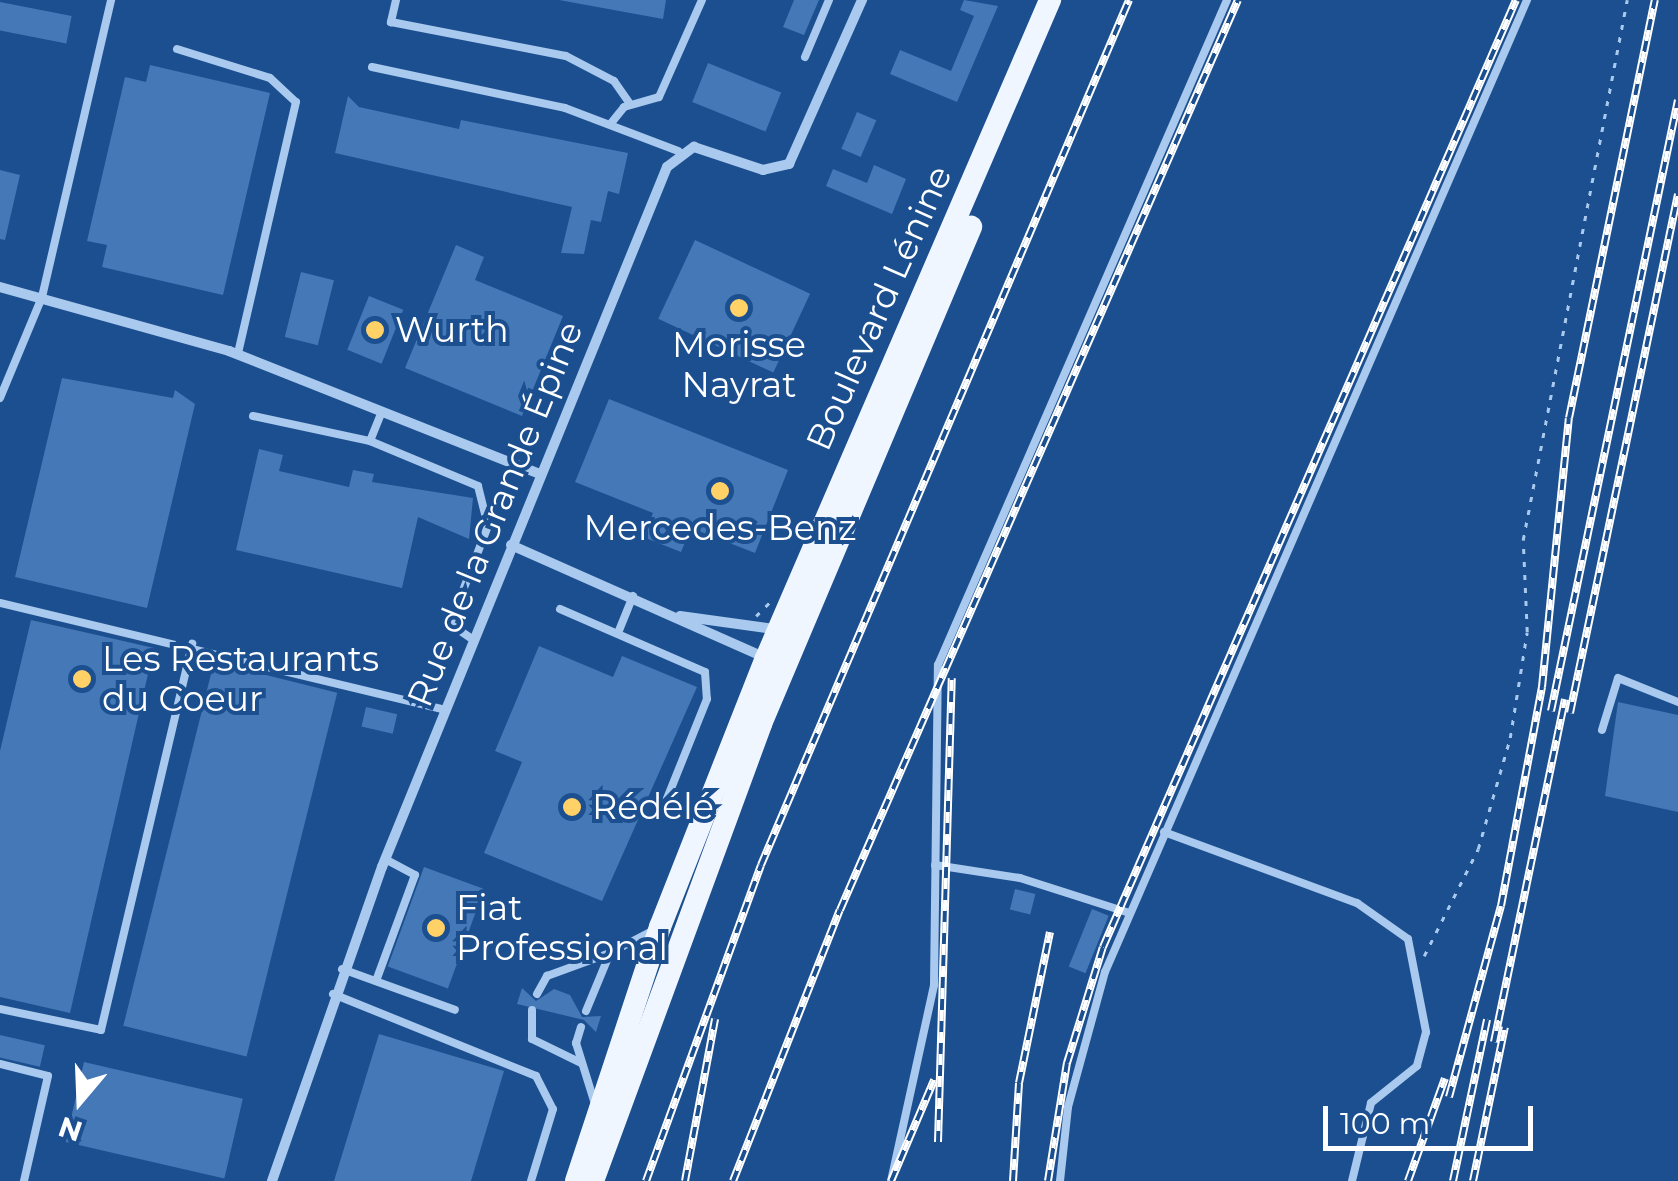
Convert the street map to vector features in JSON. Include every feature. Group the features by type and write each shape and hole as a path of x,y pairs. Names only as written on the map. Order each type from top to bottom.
{"main road":[{"name":"Boulevard Lénine","path":"576,1181 660,927 1050,0"},
{"name":"Boulevard Lénine","path":"593,1181 776,649 1066,0"}],"street":[{"path":"678,152 705,148 763,170 789,164 862,0"},
{"name":"Rue de la Grande Épine","path":"272,1181 333,994 385,859 540,474 678,152"},
{"path":"0,287 238,354 540,474"},
{"path":"511,545 680,616 776,649"},
{"path":"680,616 776,649"}],"lane":[{"path":"0,398 42,297 111,0"},
{"path":"396,0 391,22 566,56 614,81 630,104"},
{"path":"612,122 630,104 660,97 702,0"},
{"path":"804,56 829,0"},
{"path":"891,1181 934,986 938,665 1227,0"},
{"path":"1060,1181 1084,1038 1130,913 1528,0"},
{"path":"177,49 270,78 296,102 238,354"},
{"path":"372,66 612,122 678,152"},
{"path":"370,441 382,411"},
{"path":"253,416 370,441 458,474 485,495 488,526 450,624 472,639"},
{"path":"618,633 633,596"},
{"path":"0,603 192,644 444,710"},
{"path":"560,609 707,677 666,802"},
{"path":"0,1009 100,1030 192,644"},
{"path":"1602,730 1618,678 1678,702"},
{"path":"1164,832 1395,922 1428,1006 1417,1066 1372,1103 1352,1181"},
{"path":"376,982 415,874 385,859"},
{"path":"935,865 1020,878 1130,913"},
{"path":"537,994 548,976 610,953 660,927"},
{"path":"586,1010 610,953"},
{"path":"342,969 455,1010"},
{"path":"333,994 536,1076 553,1109 531,1181"},
{"path":"532,1010 532,1038 582,1064"},
{"path":"581,1027 582,1064 598,1112"},
{"path":"0,1064 48,1076 24,1181"}],"path":[{"path":"1418,977 1432,929 1478,849 1510,738 1527,632 1523,540 1628,0"}],"building":[{"path":"559,0 666,0 663,19"},
{"path":"794,0 819,0 804,35 783,27"},
{"path":"964,0 998,6 957,102 890,74 900,50 951,71 974,16 960,10"},
{"path":"0,2 72,16 66,43 0,31"},
{"path":"708,63 781,93 766,132 692,102"},
{"path":"150,65 270,93 223,295 102,267 107,245 87,241 125,77 146,82"},
{"path":"348,96 359,107 459,129 461,120 628,153 619,194 608,191 601,222 591,220 584,254 561,253 572,207 335,153"},
{"path":"857,112 876,120 861,157 841,149"},
{"path":"874,165 906,179 892,214 826,186 833,169 867,183"},
{"path":"0,170 20,175 5,240 0,239"},
{"name":"Morisse Nayrat","path":"695,240 810,294 773,373 658,319"},
{"path":"456,245 484,257 475,280 563,316 522,416 405,368"},
{"path":"301,272 334,280 318,345 285,337"},
{"name":"Wurth","path":"369,296 403,310 382,364 347,350"},
{"path":"62,378 173,398 175,390 195,404 147,608 15,577"},
{"path":"609,399 788,470 755,553 691,528 681,552 643,537 653,513 575,482"},
{"path":"259,449 283,455 279,471 349,487 353,470 374,474 372,482 473,498 469,539 418,517 402,588 236,550"},
{"path":"31,620 154,648 70,1013 0,997 0,751"},
{"name":"Rédélé","path":"539,646 613,677 622,656 697,687 602,901 484,853 522,762 495,751"},
{"path":"214,662 337,693 247,1057 123,1026"},
{"path":"1618,702 1678,715 1678,812 1605,796"},
{"path":"366,707 397,714 393,734 362,726"},
{"name":"Fiat Professional","path":"424,867 484,889 448,988 388,967"},
{"path":"1015,889 1035,894 1030,914 1010,909"},
{"path":"1092,909 1109,916 1085,973 1069,966"},
{"path":"522,988 536,1001 554,989 570,995 582,1017 601,1016 596,1032 584,1020 517,1004"},
{"path":"379,1034 504,1071 471,1181 334,1181"},
{"path":"0,1035 45,1045 40,1067 0,1058"},
{"path":"84,1062 243,1099 224,1179 66,1142"}],"railway":[{"path":"646,1181 761,865 1129,0"},
{"path":"733,1181 840,910 1238,0"},
{"path":"1048,1181 1067,1063 1103,947 1516,0"},
{"path":"1449,1097 1501,906 1542,687 1569,418 1655,0"},
{"path":"1551,711 1678,100"},
{"path":"1570,713 1678,194"},
{"path":"938,1142 952,678"},
{"path":"1494,1042 1565,699"},
{"path":"1013,1181 1019,1083 1050,932"},
{"path":"685,1181 715,1019"},
{"path":"1453,1181 1487,1020"},
{"path":"1473,1181 1505,1027"},
{"path":"1408,1181 1445,1078"},
{"path":"891,1181 934,1080"}],"place":[{"name":"Morisse Nayrat","path":"739,308"},
{"name":"Wurth","path":"375,330"},
{"name":"Mercedes-Benz","path":"720,491"},
{"name":"Les Restaurants du Coeur","path":"82,679"},
{"name":"Rédélé","path":"572,807"},
{"name":"Fiat Professional","path":"436,928"}]}
